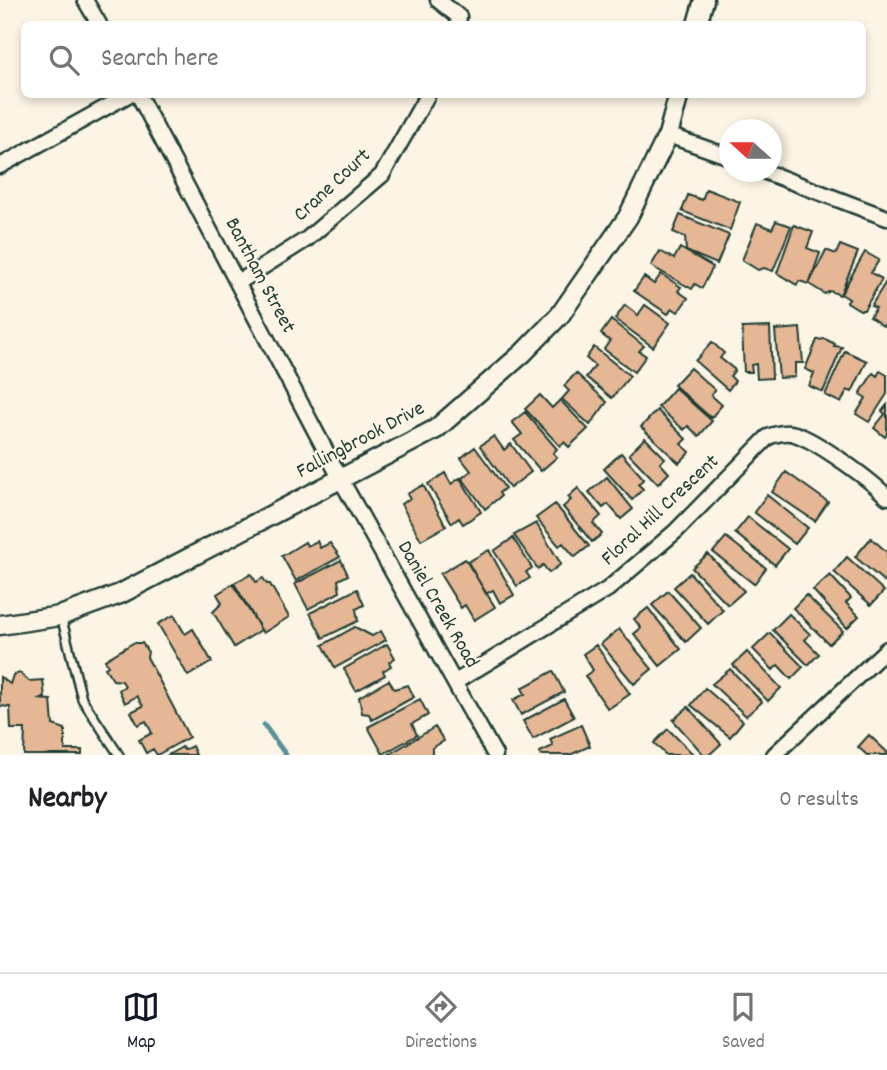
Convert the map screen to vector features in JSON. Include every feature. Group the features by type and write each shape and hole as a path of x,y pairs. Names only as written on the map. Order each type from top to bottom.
{"street":[{"path":"85,0 97,21"},
{"path":"438,0 458,17 458,21"},
{"path":"698,21 704,0"},
{"path":"0,166 123,98"},
{"name":"Bantham Street","path":"140,98 340,478"},
{"name":"Crane Court","path":"239,282 307,239 382,175 426,98"},
{"name":"Fallingbrook Drive","path":"0,625 60,616 120,594 436,429 560,315 613,242 645,186 668,135 677,98"},
{"path":"668,135 719,153"},
{"path":"782,178 887,218"},
{"name":"Floral Hill Crescent","path":"457,681 608,589 676,531 768,437 778,433 794,434 860,475 887,497"},
{"name":"Daniel Creek Road","path":"340,478 457,681 495,755"},
{"path":"774,755 887,649"}],"lane":[{"path":"60,616 82,699 119,755"}],"building":[{"path":"706,189 740,202 730,230 682,211 688,195 702,200"},
{"path":"680,215 729,235 717,264 686,251 685,237 673,232"},
{"path":"776,221 791,226 773,271 764,268 758,270 742,260 757,223 772,229"},
{"path":"794,225 813,232 807,248 820,253 809,284 799,281 797,285 777,273"},
{"path":"840,245 858,252 840,295 830,291 825,294 809,284 826,250 836,254"},
{"path":"680,248 713,267 702,288 695,284 692,289 651,266 660,251 674,259"},
{"path":"865,252 879,260 871,273 882,279 864,310 860,310 847,302 849,299 841,294"},
{"path":"661,274 681,287 678,291 688,298 678,312 672,308 668,314 634,291 644,277 654,284"},
{"path":"887,280 887,324 883,326 870,317 876,308 871,306"},
{"path":"625,305 638,315 645,305 670,323 653,347 615,319"},
{"path":"611,320 644,346 639,351 646,356 634,372 604,349 610,341 601,334"},
{"path":"770,327 772,378 757,379 756,364 751,365 752,372 744,372 742,328"},
{"path":"800,328 803,363 795,363 795,377 779,378 775,330"},
{"path":"825,339 835,344 834,346 842,347 823,392 809,386 814,373 805,369 817,340"},
{"path":"712,342 724,353 720,358 735,370 730,376 735,381 728,390 695,361"},
{"path":"594,347 630,376 612,398 586,377 595,366 586,358"},
{"path":"845,351 867,361 852,392 847,390 841,403 825,395"},
{"path":"690,368 715,390 711,395 722,405 711,418 674,385"},
{"path":"880,371 887,375 887,394 869,422 856,414 866,398 860,394 873,373 877,376"},
{"path":"576,373 607,402 590,425 562,399 569,391 564,386"},
{"path":"675,388 712,421 699,436 688,426 684,430 658,407"},
{"path":"540,395 552,408 560,400 588,429 569,447 564,442 560,446 525,409"},
{"path":"887,405 885,437 874,428 885,414 882,411"},
{"path":"657,410 686,439 681,444 690,452 679,463 641,427"},
{"path":"525,412 557,449 553,453 557,457 541,471 514,440 522,434 512,422"},
{"path":"494,436 504,450 511,444 531,472 510,488 480,446"},
{"path":"645,438 665,458 660,463 669,473 658,484 629,454"},
{"path":"475,447 505,488 499,493 501,496 485,509 462,478 471,471 461,458"},
{"path":"621,453 644,479 638,484 643,489 632,500 604,469"},
{"path":"786,472 828,502 815,521 772,492"},
{"path":"445,473 451,484 460,478 481,512 463,524 459,518 452,523 428,484"},
{"path":"607,477 633,509 621,519 608,504 603,508 589,492"},
{"path":"423,485 446,526 421,540 401,504 410,499 407,494"},
{"path":"578,488 601,516 593,523 602,534 592,542 563,507 571,500 568,497"},
{"path":"767,495 808,528 795,544 754,512"},
{"path":"555,504 589,546 575,557 563,543 559,546 536,518"},
{"path":"748,517 788,549 775,565 735,533"},
{"path":"536,523 561,564 549,573 543,565 538,569 514,535"},
{"path":"726,537 766,568 754,584 713,552"},
{"path":"513,538 532,568 526,572 530,578 517,586 494,551"},
{"path":"871,538 887,552 887,584 855,557"},
{"path":"317,541 320,548 330,543 340,557 296,581 282,556 305,542 307,546"},
{"path":"489,550 514,595 500,603 493,590 486,594 468,562"},
{"path":"708,554 744,591 728,605 692,568"},
{"path":"847,557 884,591 871,605 834,572"},
{"path":"465,559 495,607 474,620 465,605 461,608 440,574"},
{"path":"341,560 348,575 338,580 340,592 308,609 295,584"},
{"path":"690,573 723,610 708,624 674,587"},
{"path":"251,574 256,582 263,578 270,584 289,617 263,633 234,583"},
{"path":"830,575 851,598 846,603 859,616 847,628 813,590"},
{"path":"233,584 261,630 234,647 213,612 222,603 217,594"},
{"path":"357,589 364,605 356,609 358,621 323,638 310,613"},
{"path":"668,591 701,628 686,642 652,605"},
{"path":"806,595 843,631 829,644 793,608"},
{"path":"648,608 681,649 660,666 634,634 641,628 634,619"},
{"path":"789,614 810,634 805,640 819,654 808,665 773,630"},
{"path":"174,615 185,634 193,629 212,662 188,676 158,624"},
{"path":"355,627 372,636 381,631 386,640 335,668 323,645"},
{"path":"619,629 652,669 634,684 601,644"},
{"path":"770,633 803,667 791,679 778,665 773,670 753,649"},
{"path":"133,643 142,643 148,652 147,657 189,737 157,755 153,749 146,753 139,740 152,733 146,721 138,725 131,712 143,706 137,696 125,703 119,690 125,686 122,681 113,680 105,668 108,666 105,660"},
{"path":"387,644 395,658 389,662 391,666 383,671 385,675 356,691 344,669"},
{"path":"596,645 630,694 608,709 585,676 593,670 583,654"},
{"path":"747,652 781,688 768,701 733,665"},
{"path":"730,669 762,702 746,716 712,684"},
{"path":"553,671 564,692 521,715 513,700 525,694 522,688"},
{"path":"20,673 29,681 43,680 45,698 37,699 51,700 53,725 65,729 65,750 82,750 82,755 24,755 25,729 11,729 10,707 0,706 0,677 10,684 13,675"},
{"path":"389,680 394,689 408,685 414,697 372,720 369,714 362,713 359,697"},
{"path":"705,688 743,721 730,737 691,705"},
{"path":"420,699 428,715 412,724 417,735 383,754 368,727"},
{"path":"564,699 574,717 533,739 523,721"},
{"path":"688,707 721,744 709,755 704,755 673,720"},
{"path":"581,725 590,746 570,755 541,755 540,752 553,746 550,739"},
{"path":"435,727 444,741 432,748 432,755 388,755"},
{"path":"668,729 694,755 666,755 654,743"},
{"path":"869,735 887,755 867,755 858,747"},
{"path":"192,746 196,755 168,755 182,747 184,750"}],"waterway":[{"path":"264,725 286,755"}]}
